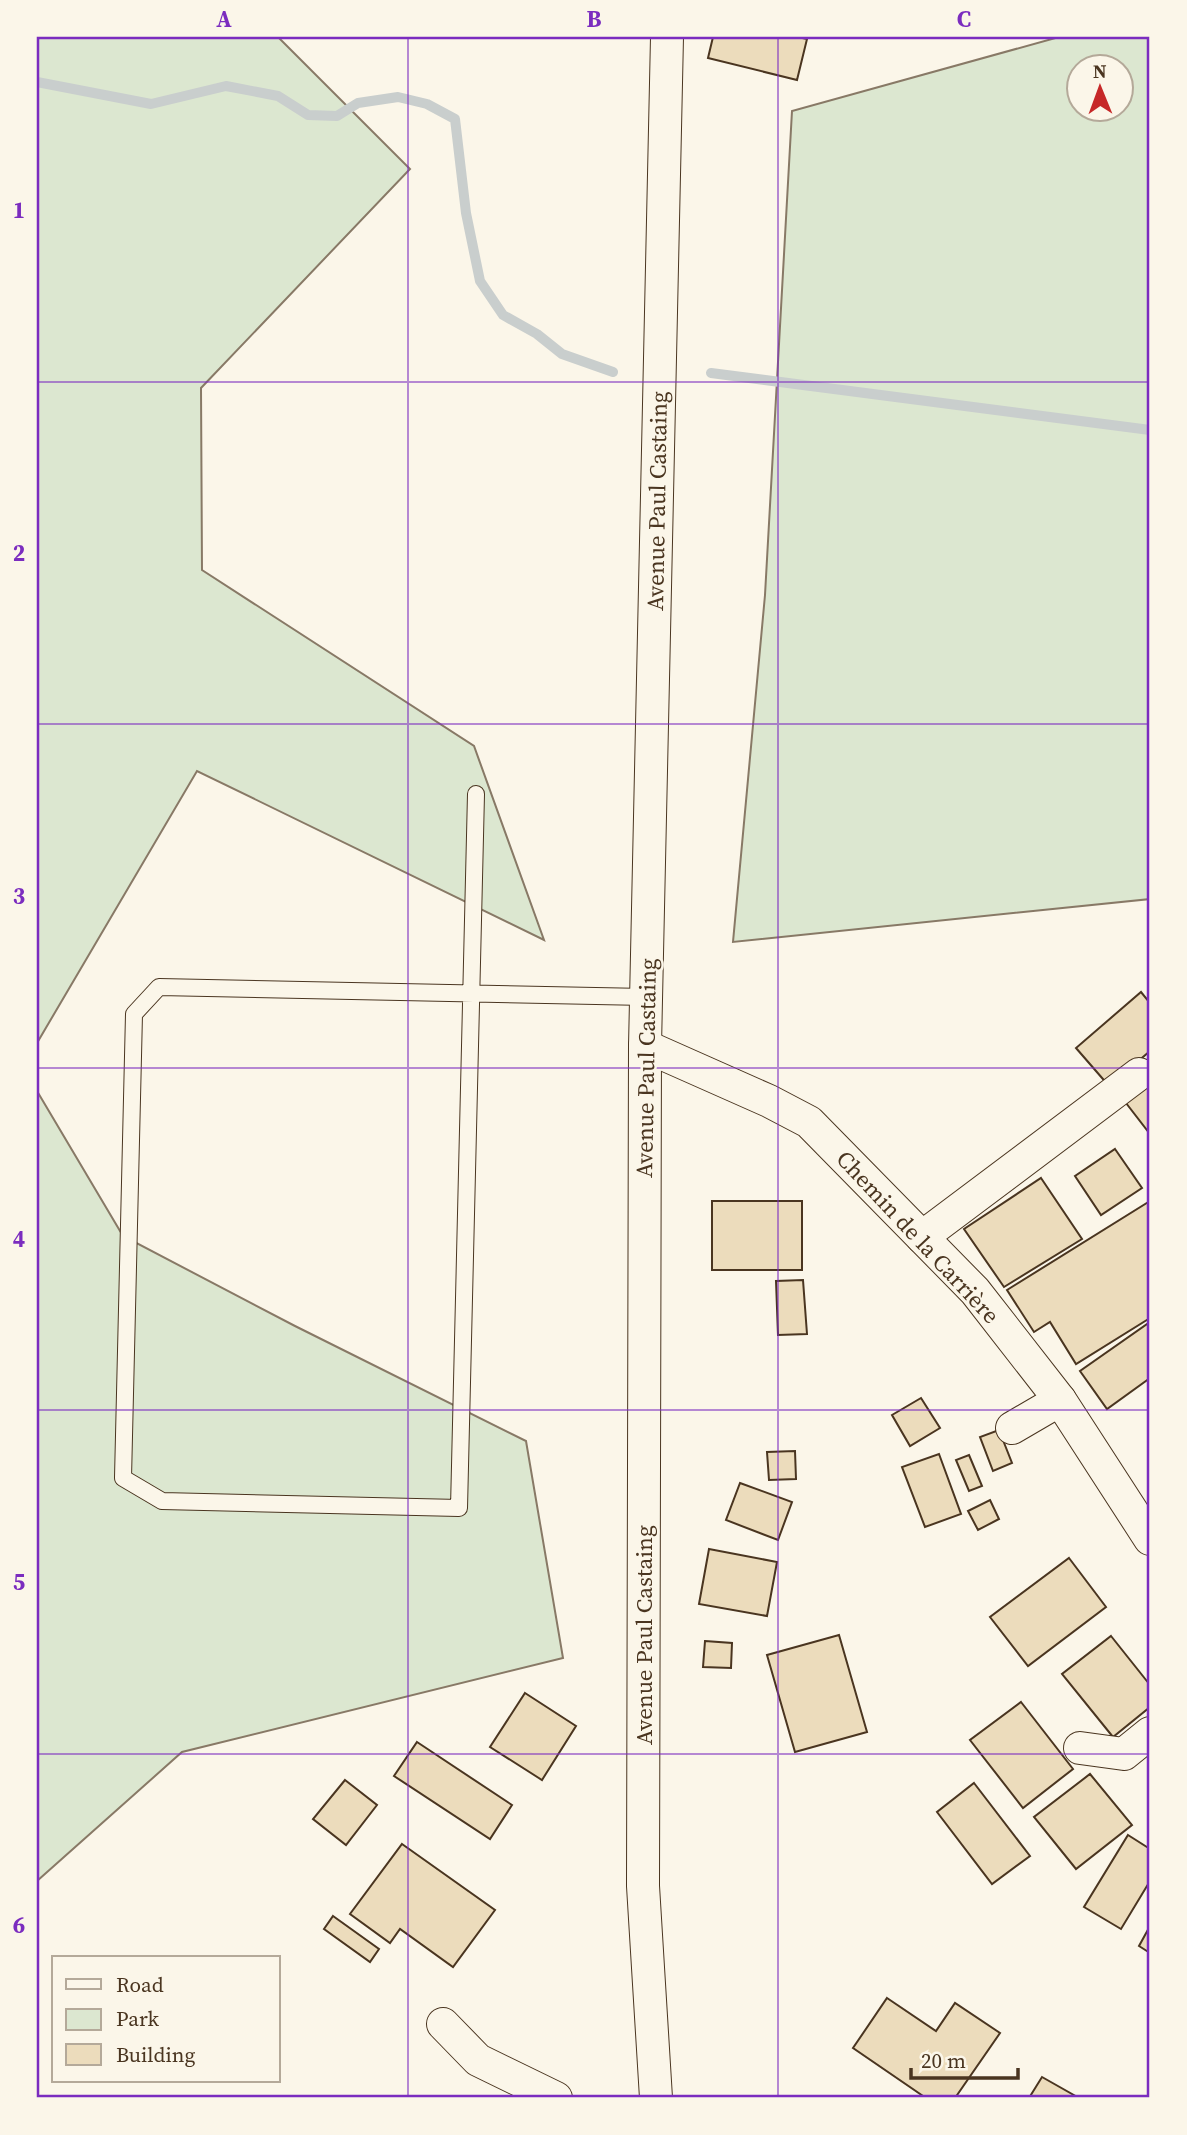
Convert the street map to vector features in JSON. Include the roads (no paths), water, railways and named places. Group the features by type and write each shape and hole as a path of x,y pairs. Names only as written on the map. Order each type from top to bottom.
{"street":[{"name":"Avenue Paul Castaing","path":"656,2098 643,1886 645,1046 667,37"},
{"name":"Chemin de la Carrière","path":"645,1046 769,1101 809,1122 975,1291 1060,1400 1150,1539"},
{"path":"922,1237 1139,1074"},
{"path":"1012,1428 1060,1400"},
{"path":"1080,1748 1124,1754 1150,1733"},
{"path":"443,2024 478,2060 556,2098"}],"lane":[{"path":"476,794 471,994 459,1508 162,1501 123,1478 134,1014 159,987 471,994 646,997"}],"waterway":[{"path":"37,82 151,104 226,86 278,96 308,115 337,116 358,103 398,97 427,104 455,119 466,213 480,281 503,315 537,334 562,354 613,372"},
{"path":"711,373 1150,430"}]}
